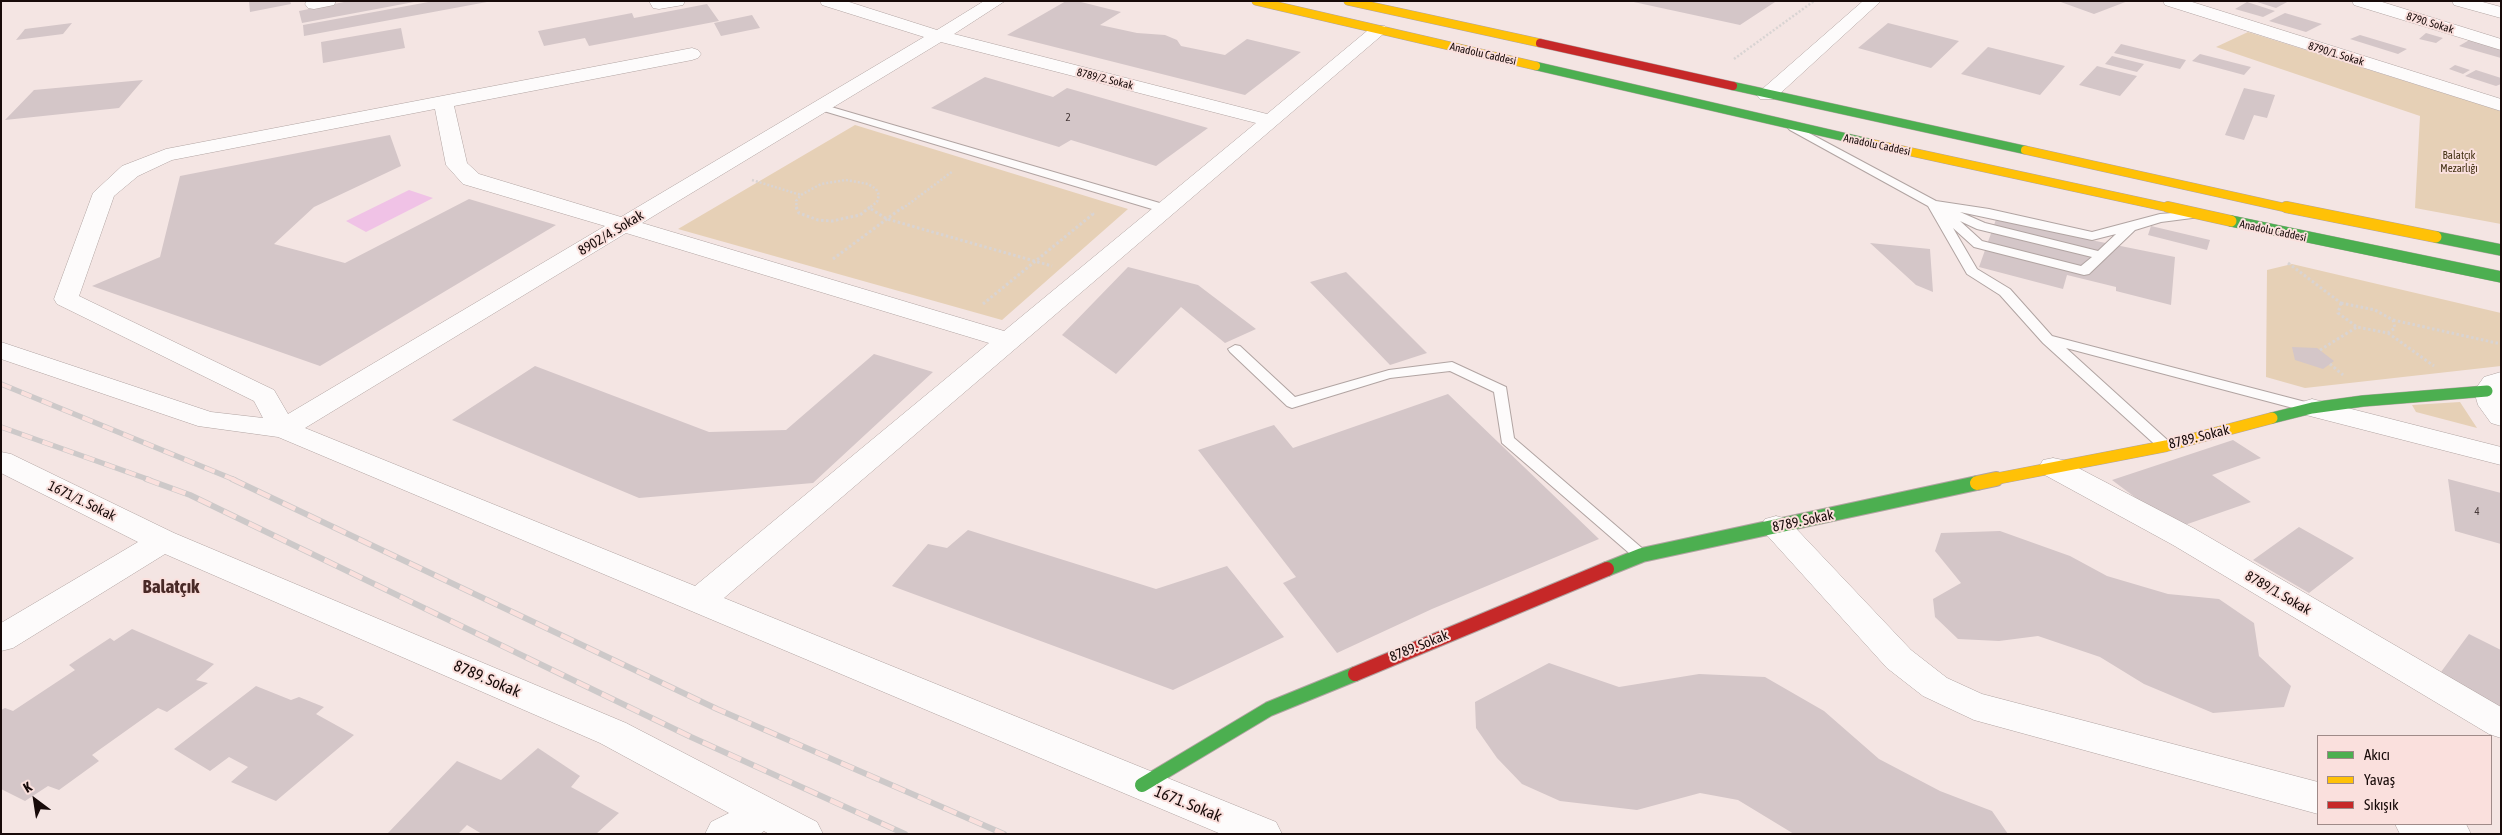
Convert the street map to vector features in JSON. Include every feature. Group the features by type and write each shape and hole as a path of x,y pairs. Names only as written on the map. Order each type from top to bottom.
{"main road":[{"name":"Anadolu Caddesi","path":"1256,1 1791,126 2196,214 2501,277"},
{"name":"Anadolu Caddesi","path":"1348,1 2302,212 2501,250"},
{"name":"8789. Sokak","path":"1142,785 1269,709 1642,555 2052,467 2166,446 2312,408 2494,386"}],"street":[{"path":"658,3 677,1"},
{"path":"828,1 939,36"},
{"name":"8902/4. Sokak","path":"283,429 997,1"},
{"path":"1768,95 1873,1"},
{"name":"8790/1. Sokak","path":"2171,1 2497,99"},
{"name":"8790. Sokak","path":"2360,1 2501,45"},
{"path":"2460,1 2501,13"},
{"path":"2204,12 2230,3"},
{"path":"698,601 1379,30"},
{"name":"8789/2. Sokak","path":"939,36 1271,121"},
{"path":"283,429 264,396 66,299 104,193 130,171 166,155 692,54"},
{"path":"443,102 457,166 470,179 1009,340"},
{"name":"1671. Sokak","path":"1,350 208,420 283,429 1263,834"},
{"path":"2494,386 2492,405 2501,417"},
{"path":"2312,408 2501,456"},
{"name":"1671/1. Sokak","path":"1,461 163,541"},
{"name":"8789/1. Sokak","path":"2052,467 2184,537 2501,724"},
{"path":"1776,526 1899,659 1935,687 1974,706 2317,798"},
{"path":"1,639 163,541"},
{"name":"8789. Sokak","path":"163,541 613,733 804,834"},
{"path":"724,834 764,813"},
{"path":"2418,825 2452,834"}],"lane":[{"path":"821,107 1166,209"},
{"path":"1791,126 1934,204 1981,226 2101,255"},
{"path":"1934,204 1989,213 2092,236 2160,218 2196,214"},
{"path":"1934,204 1978,244 2084,272 2131,227"},
{"path":"1934,204 1972,271 2005,292 2048,340 2166,446"},
{"path":"2048,340 2312,408"},
{"path":"1235,349 1292,403 1388,374 1452,366 1502,390 1507,440 1642,555"}],"path":[{"path":"1705,80 1814,1"},
{"path":"805,280 976,154"},
{"path":"716,170 802,195"},
{"path":"953,171 962,174"},
{"path":"833,181 858,181 876,189 878,195 877,202 871,209 846,219 818,220 799,213 796,201 802,195 810,189 833,181"},
{"path":"871,209 887,219 1086,276"},
{"path":"958,325 1093,214 1083,211"},
{"path":"2281,258 2341,303 2375,310 2393,320 2501,344"},
{"path":"2341,303 2338,313 2357,327 2388,334 2442,371"},
{"path":"2388,334 2395,328 2393,320"},
{"path":"2320,350 2357,327"}],"green space":[{"name":"Balatçık Mezarlığı","path":"2248,32 2501,111 2501,224 2415,208 2420,116 2216,47"},
{"path":"855,125 1128,209 1002,320 678,229"},
{"path":"2292,264 2501,313 2501,366 2305,388 2266,377 2267,270"},
{"path":"2460,402 2477,428 2416,412 2412,405"}],"shaded area":[{"path":"409,190 433,198 366,232 346,221"}],"building":[{"path":"249,1 290,1 291,4 250,12"},
{"path":"349,1 414,2 302,23 299,11"},
{"path":"434,1 487,2 304,36 303,25"},
{"path":"1066,1 1077,1 1121,12 1100,25 1137,33 1165,35 1177,40 1181,46 1225,55 1247,39 1301,52 1245,95 1007,35"},
{"path":"1629,1 1772,1 1775,2 1740,25"},
{"path":"2058,1 2128,1 2094,14"},
{"path":"2254,1 2289,1 2276,8"},
{"path":"2247,2 2275,11 2263,17 2235,9"},
{"path":"707,4 719,21 589,46 585,38 544,46 538,31 632,13 634,18"},
{"path":"2285,13 2322,24 2306,32 2269,21"},
{"path":"752,15 760,28 721,36 714,23"},
{"path":"72,23 63,34 16,40 25,29"},
{"path":"1888,23 1959,41 1931,68 1858,48"},
{"path":"401,28 405,48 323,63 321,42"},
{"path":"2426,33 2443,38 2436,43 2419,39"},
{"path":"2360,35 2407,49 2398,54 2350,39"},
{"path":"2471,39 2501,48 2501,58 2459,46"},
{"path":"2121,44 2186,60 2180,69 2114,53"},
{"path":"1988,47 2065,66 2040,95 1961,74"},
{"path":"2200,54 2251,67 2244,75 2192,61"},
{"path":"2112,56 2144,64 2137,72 2105,64"},
{"path":"2455,65 2470,70 2463,74 2449,69"},
{"path":"2097,66 2137,76 2120,96 2079,85"},
{"path":"2476,70 2501,78 2501,84 2496,86 2465,76"},
{"path":"985,77 1053,97 1067,88 1208,128 1156,166 1071,140 1059,147 931,108"},
{"path":"143,80 119,108 5,120 34,90"},
{"path":"2244,88 2275,95 2267,118 2254,115 2244,140 2225,135"},
{"path":"390,135 401,166 314,207 274,244 345,263 469,199 556,225 320,366 92,286 160,257 180,176"},
{"path":"1999,211 2079,230 2076,237 2175,257 2171,305 2116,291 2116,287 2067,275 2063,289 1979,267"},
{"path":"2151,226 2210,240 2207,250 2148,235"},
{"path":"1870,243 1930,249 1933,292 1916,285"},
{"path":"1128,267 1198,285 1256,329 1225,343 1181,307 1116,374 1062,335"},
{"path":"1346,272 1427,353 1390,365 1310,282"},
{"path":"2292,347 2317,348 2334,361 2323,369 2295,360"},
{"path":"874,354 933,372 813,483 639,498 452,420 535,366 709,432 786,430"},
{"path":"1448,394 1599,539 1432,609 1337,653 1283,583 1296,577 1198,450 1274,425 1293,448"},
{"path":"2233,440 2261,458 2212,475 2251,502 2176,528 2112,480"},
{"path":"2448,479 2501,493 2501,544 2455,531"},
{"path":"2299,527 2354,558 2309,593 2253,560"},
{"path":"968,530 1156,589 1227,566 1284,637 1173,690 892,586 928,544 947,548"},
{"path":"2000,531 2070,556 2107,576 2168,594 2219,599 2254,623 2259,656 2291,686 2284,707 2213,713 2144,684 2100,657 2038,636 1999,641 1958,639 1935,617 1933,599 1961,583 1935,551 1941,533"},
{"path":"132,629 214,664 196,680 208,683 167,712 158,708 92,755 99,761 59,790 48,786 25,801 1,789 1,710 5,708 13,711 75,670 69,665 110,638 114,641"},
{"path":"2469,634 2501,650 2501,709 2438,676"},
{"path":"1549,663 1619,687 1699,674 1765,677 1824,711 1879,759 1940,791 1992,811 2008,834 1794,834 1738,800 1700,793 1637,810 1560,801 1522,784 1497,758 1476,728 1475,702"},
{"path":"256,686 291,700 299,697 324,707 316,714 354,735 276,801 231,782 248,767 229,757 210,771 174,749"},
{"path":"538,748 580,776 571,787 619,813 596,834 482,834 467,825 458,834 387,834 457,761 501,780"}],"railway":[{"path":"1,384 235,480"},
{"path":"1,427 150,480"},
{"path":"146,479 190,495 691,737 905,834"},
{"path":"232,479 717,709 1004,834"}],"traffic: fast":[{"path":"1536,66 1870,143"},
{"path":"1733,86 2025,150"},
{"path":"2231,221 2501,277"},
{"path":"2436,237 2501,250"},
{"path":"2272,418 2312,408 2363,401 2487,391"},
{"path":"1607,569 1642,555 1977,483"},
{"path":"1142,785 1269,709 1355,674"}],"traffic: slow":[{"path":"1256,1 1536,66"},
{"path":"1348,1 1540,43"},
{"path":"1870,143 2231,221"},
{"path":"2025,150 2302,211 2436,237"},
{"path":"1977,483 2166,446 2272,418"}],"traffic: jam":[{"path":"1540,43 1733,86"},
{"path":"1355,674 1607,569"}],"district":[{"name":"Balatçık","path":"171,587"}]}
